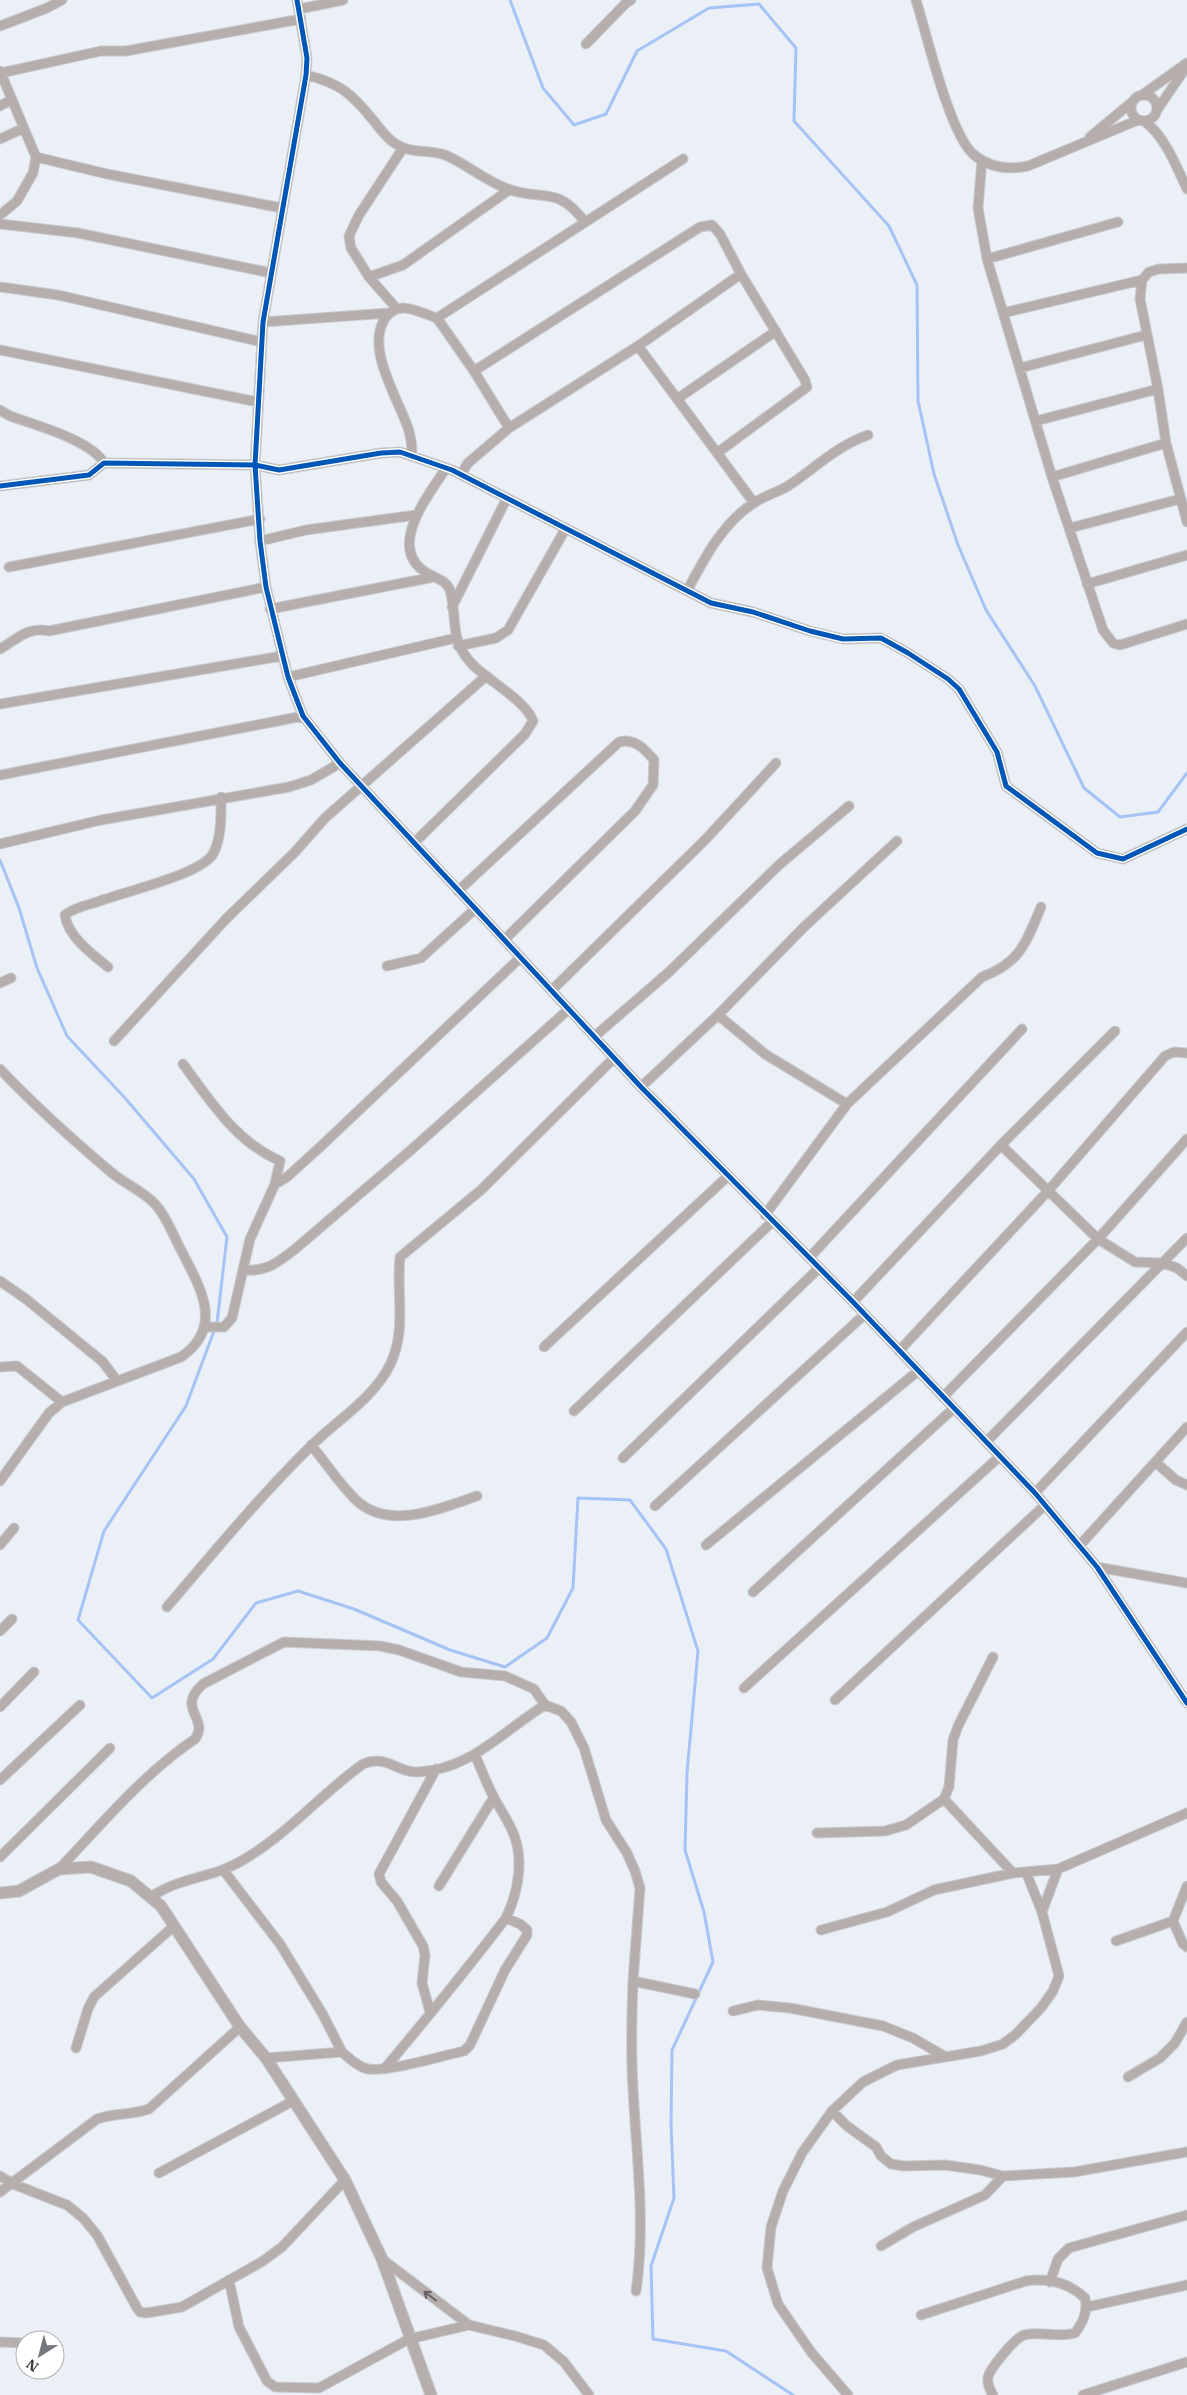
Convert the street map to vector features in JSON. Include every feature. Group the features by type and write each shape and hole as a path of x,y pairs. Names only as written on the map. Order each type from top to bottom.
{"street":[{"path":"0,26 47,8 62,0"},
{"path":"343,0 298,5 307,58 306,75 262,322 255,465 260,541 270,609 288,677 304,716 340,763 458,892 505,939 595,1036 641,1088 727,1177 853,1302 1035,1493 1097,1567 1187,1704"},
{"path":"586,44 631,0"},
{"path":"916,0 957,129 970,150 982,160 997,167 1014,169 1028,166 1141,120 1153,118 1187,65"},
{"path":"0,216 17,201 33,172 36,157 0,72 101,51 126,51 300,20"},
{"path":"1082,143 1132,102 1187,65"},
{"path":"306,75 329,80 346,90 387,138 403,148 444,155 510,190 549,195 571,206 584,222"},
{"path":"1142,95 1153,99 1164,144"},
{"path":"0,106 11,100"},
{"path":"1132,102 1131,110 1156,132 1184,175 1187,189"},
{"path":"0,139 24,128"},
{"path":"393,311 351,248 349,236 359,215 403,148"},
{"path":"36,157 107,174 282,208"},
{"path":"436,318 683,159"},
{"path":"982,160 978,208 987,260 1052,477 1103,630 1112,643 1120,645 1187,624"},
{"path":"370,277 403,266 510,190"},
{"path":"987,260 1118,222"},
{"path":"0,224 78,233 271,274"},
{"path":"474,371 706,224 712,225 720,234 741,274 807,387 717,453"},
{"path":"1187,268 1149,272 1142,280 1140,299 1158,389 1166,443 1187,522"},
{"path":"461,474 468,463 509,428 638,346 741,274"},
{"path":"1003,313 1142,280"},
{"path":"0,287 58,295 262,342"},
{"path":"262,322 393,311 406,308 436,318 474,371 509,428"},
{"path":"393,311 380,324 379,345 394,395 408,428 412,455"},
{"path":"677,399 776,332"},
{"path":"1020,368 1146,335"},
{"path":"638,346 754,503"},
{"path":"0,350 258,402"},
{"path":"1036,421 1158,389"},
{"path":"0,410 10,416 87,446 99,455 104,463"},
{"path":"688,591 704,559 730,522 754,503 790,485 850,441 868,435"},
{"path":"1052,477 1166,443"},
{"path":"0,486 88,475 104,463 255,465 279,470 381,453 400,452 412,455 461,474 711,603 753,612 843,639 881,638 908,653 948,679 959,689 997,752 1006,786 1097,852 1123,859 1187,830"},
{"path":"414,843 530,728 533,721 525,708 485,677 465,657 457,642 451,594 448,586 442,579 434,577 415,563 410,553 411,532 416,515 446,468"},
{"path":"452,609 507,498"},
{"path":"1070,528 1180,499"},
{"path":"260,541 306,530 416,515"},
{"path":"9,567 260,519"},
{"path":"288,677 457,642 496,638 508,630 566,528"},
{"path":"1087,584 1187,555"},
{"path":"270,609 434,577"},
{"path":"0,649 18,635 38,630 49,631 266,587"},
{"path":"0,704 282,656"},
{"path":"114,1041 226,918 295,852 325,818 485,677"},
{"path":"0,775 304,716"},
{"path":"458,892 618,742 626,740 634,742 648,752 654,760 653,785 635,811 505,939"},
{"path":"0,844 101,820 296,785 311,780 340,763"},
{"path":"552,990 705,840 776,763"},
{"path":"108,968 87,950 74,934 65,915 126,891 178,876 209,859 214,852 217,841 221,819 221,797"},
{"path":"595,1036 669,972 780,864 850,806"},
{"path":"641,1088 718,1015 804,927 897,841"},
{"path":"574,1411 769,1219 847,1104 982,978 998,971 1009,963 1027,940 1041,907"},
{"path":"387,966 421,958 475,909"},
{"path":"275,1184 286,1177 318,1149 521,957"},
{"path":"0,983 11,978"},
{"path":"244,1270 264,1270 294,1250 411,1150 569,1009"},
{"path":"718,1015 765,1054 847,1104"},
{"path":"809,1258 1022,1029"},
{"path":"853,1302 1001,1145 1115,1032"},
{"path":"899,1350 1048,1191 1165,1056 1174,1052 1187,1053"},
{"path":"167,1607 251,1510 311,1445 355,1407 378,1382 390,1365 398,1342 401,1316 398,1270 400,1257 481,1190 614,1058"},
{"path":"183,1064 224,1120 253,1147 280,1161 275,1184 250,1239 244,1270 229,1323 224,1327 205,1327"},
{"path":"0,1070 27,1098 114,1175 154,1203 165,1216 201,1288 205,1304 205,1327 192,1349 180,1357 62,1402 49,1413 0,1481"},
{"path":"942,1397 1098,1239 1187,1139"},
{"path":"1001,1145 1098,1239 1135,1262 1163,1263 1177,1268 1187,1276"},
{"path":"544,1348 727,1177"},
{"path":"986,1442 1187,1238"},
{"path":"623,1458 819,1268"},
{"path":"0,1281 26,1299 103,1362 117,1381"},
{"path":"655,1506 864,1315"},
{"path":"1035,1493 1187,1332"},
{"path":"0,1367 17,1366 62,1402"},
{"path":"706,1545 918,1371"},
{"path":"753,1592 954,1408"},
{"path":"1080,1545 1187,1427"},
{"path":"311,1445 356,1500 375,1511 392,1515 418,1514 476,1496"},
{"path":"744,1688 999,1457"},
{"path":"1154,1462 1176,1480 1187,1485"},
{"path":"835,1700 1045,1505"},
{"path":"0,1545 14,1528"},
{"path":"1097,1567 1187,1583"},
{"path":"0,1631 12,1619"},
{"path":"0,1893 19,1892 59,1870 141,1782 156,1768 195,1739 199,1734 199,1728 190,1700 194,1692 203,1684 284,1642 380,1646 399,1650 461,1672 505,1676 534,1689 545,1705 561,1711 571,1722 584,1748 606,1820 627,1853 640,1888 632,1981 632,2066 638,2152 640,2258 636,2291"},
{"path":"817,1833 885,1832 906,1825 944,1799 949,1787 953,1740 958,1726 993,1657"},
{"path":"0,1707 34,1672"},
{"path":"0,1780 80,1705"},
{"path":"151,1897 171,1885 224,1871 265,1847 363,1764 374,1760 416,1772 450,1767 475,1755 545,1705"},
{"path":"0,1857 110,1748"},
{"path":"386,2067 430,2012 446,1996 506,1918 510,1910 519,1869 519,1855 512,1829 494,1797 475,1755"},
{"path":"430,2012 422,1983 425,1955 423,1946 397,1901 381,1882 379,1874 436,1769"},
{"path":"439,1886 494,1797"},
{"path":"944,1799 1014,1873"},
{"path":"821,1930 887,1912 934,1890 1014,1873 1058,1869 1187,1813"},
{"path":"59,1870 91,1868 131,1881 151,1897 174,1926 240,2027 266,2058 345,2180 382,2259 430,2395"},
{"path":"1042,1912 1058,1869"},
{"path":"224,1871 280,1944 322,2013 342,2052 357,2064 368,2069 464,2051 470,2045 505,1970 527,1935 527,1930 520,1924 506,1918"},
{"path":"848,2395 811,2352 778,2304 767,2268 771,2227 783,2191 802,2153 832,2112 863,2082 897,2065 981,2051 1003,2044 1015,2036 1041,2008 1053,1991 1059,1976 1042,1912 1026,1872"},
{"path":"1187,1886 1173,1921 1183,1944 1187,1947"},
{"path":"1116,1941 1173,1921"},
{"path":"76,2048 94,1997 174,1926"},
{"path":"632,1981 696,1994"},
{"path":"733,2011 758,2005 790,2008 883,2026 913,2038 944,2056"},
{"path":"1128,2077 1160,2058 1175,2043 1187,2022"},
{"path":"0,2192 97,2119 108,2115 136,2114 149,2109 240,2027"},
{"path":"266,2058 342,2052"},
{"path":"159,2173 293,2101"},
{"path":"832,2112 847,2126 876,2147 891,2164 904,2166 945,2165 980,2170 1003,2176 1074,2172 1187,2152"},
{"path":"0,2176 13,2184 67,2205 83,2218 97,2235 140,2312 182,2307 263,2261 282,2247 345,2180"},
{"path":"881,2246 913,2227 985,2195 1003,2176"},
{"path":"1050,2282 1058,2259 1069,2248 1187,2215"},
{"path":"382,2259 469,2325 544,2345 564,2362 589,2395"},
{"path":"229,2280 239,2327 266,2382 275,2387 320,2388 409,2339 469,2325"},
{"path":"921,2315 1026,2281 1066,2284 1086,2298 1087,2307 1083,2321 1075,2333 1065,2336 1024,2335 1017,2339 992,2368 988,2378 993,2395"},
{"path":"1087,2307 1187,2285"},
{"path":"0,2342 15,2343"},
{"path":"1083,2395 1187,2362"}],"waterway":[{"path":"510,0 543,88 574,125 606,114 637,51 709,8 759,4 796,48 794,121 889,226 917,285 918,401 934,474 958,545 986,610 1035,686 1084,788 1120,817 1158,812 1187,773"},
{"path":"0,860 19,908 37,968 67,1036 125,1098 194,1179 227,1237 217,1323 186,1406 104,1531 78,1620 152,1698 213,1659 256,1603 298,1591 354,1609 450,1650 505,1667 547,1638 573,1588 578,1498 630,1500 666,1549 698,1651 687,1773 685,1850 704,1912 713,1962 672,2050 671,2123 674,2198 651,2266 653,2339 726,2351 793,2395"}],"cycle path":[{"path":"297,0 307,58 306,75 263,322 255,465 260,541 266,587 288,677 303,716 340,763 641,1087 853,1302 1035,1493 1097,1567 1187,1703"},
{"path":"0,486 89,475 104,463 255,465 279,470 381,453 400,452 452,470 711,603 753,612 810,631 843,639 881,638 908,653 948,679 959,689 997,752 1006,786 1097,853 1123,859 1187,829"}]}
